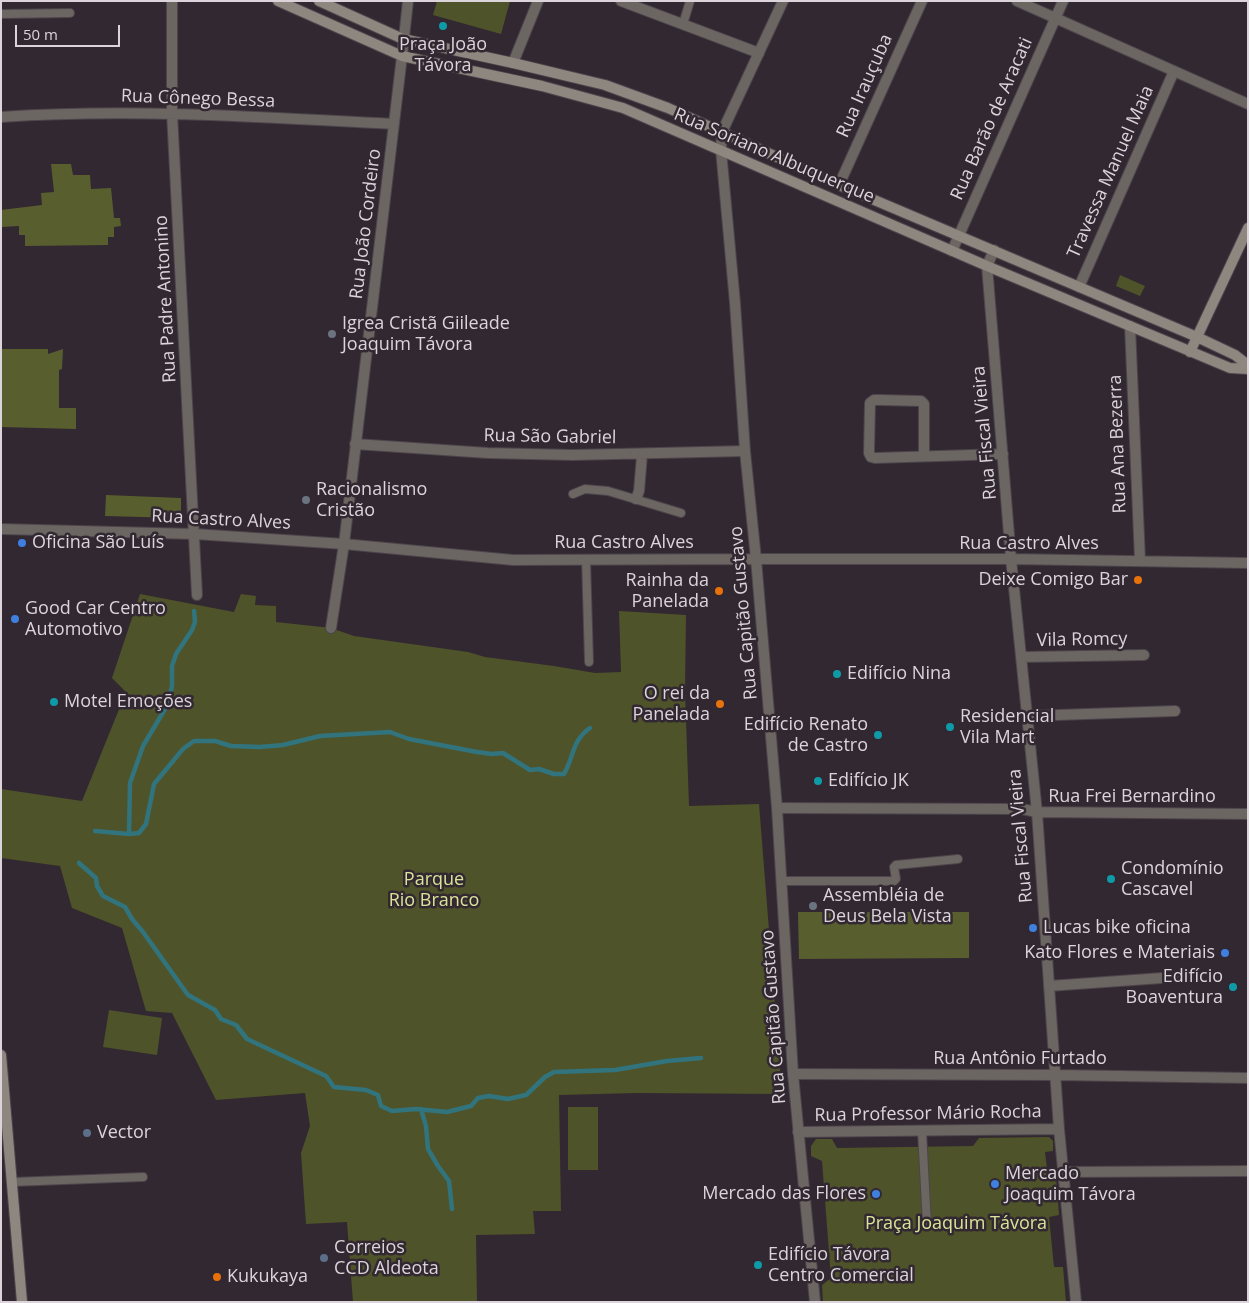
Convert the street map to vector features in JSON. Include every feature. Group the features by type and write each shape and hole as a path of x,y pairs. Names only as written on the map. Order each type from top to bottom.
{"main road":[{"name":"Rua Soriano Albuquerque","path":"278,1 402,56 542,86 623,108 1190,352 1230,368 1248,369"},
{"name":"Rua Soriano Albuquerque","path":"319,1 403,40 513,63 605,86 668,108 839,185 1197,337 1235,355 1248,365"},
{"path":"601,101 605,86"},
{"path":"1190,352 1248,228"},
{"path":"1,1055 22,1302"}],"street":[{"name":"Rua Padre Antonino","path":"172,1 172,113 197,595"},
{"name":"Rua João Cordeiro","path":"331,628 344,544 408,1"},
{"path":"513,63 538,1"},
{"path":"621,1 759,53"},
{"path":"722,132 783,1"},
{"name":"Rua Irauçuba","path":"839,185 922,1"},
{"path":"1017,1 1248,104"},
{"name":"Rua Barão de Aracati","path":"952,251 1063,1"},
{"name":"Travessa Manuel Maia","path":"1079,287 1174,71"},
{"name":"Rua Cônego Bessa","path":"1,118 57,114 172,113 394,124"},
{"name":"Rua Capitão Gustavo","path":"722,132 721,150 735,303 745,451 756,559 782,881 793,1074 815,1302"},
{"name":"Rua Fiscal Vieira","path":"994,250 987,266 1011,559 1037,812 1059,1129 1076,1302"},
{"name":"Rua Ana Bezerra","path":"1130,326 1140,560"},
{"path":"924,456 924,404 921,401 874,400 870,404 868,453 871,457 875,458 1003,454"},
{"name":"Rua São Gabriel","path":"355,444 488,453 573,455 642,455 745,451"},
{"path":"636,499 639,491 642,455"},
{"name":"Rua Castro Alves","path":"1,529 195,534 344,544 514,560 1011,559 1248,563"},
{"name":"Vila Romcy","path":"1022,657 1144,655"},
{"path":"1027,716 1175,711"},
{"name":"Rua Frei Bernardino","path":"776,808 1022,809 1037,812 1248,814"},
{"path":"1049,986 1190,976"},
{"name":"Rua Antônio Furtado","path":"793,1074 1248,1078"},
{"name":"Rua Professor Mário Rocha","path":"798,1132 1059,1129"},
{"path":"1064,1172 1248,1171"}],"lane":[{"path":"684,24 690,1"},
{"path":"1,14 70,13"},
{"path":"573,494 585,489 594,489 629,496 681,512"},
{"path":"586,560 589,662"},
{"path":"782,881 894,881 896,879 894,867 896,865 958,859"},
{"path":"922,1131 927,1225"},
{"path":"12,1182 143,1177"}],"green space":[{"path":"437,1 510,1 501,34 433,15"},
{"path":"51,164 71,164 73,175 90,175 91,189 111,188 114,218 120,218 121,226 114,227 114,237 108,237 108,245 25,246 25,235 19,235 19,226 2,227 1,210 42,205 41,193 54,192"},
{"path":"1120,275 1145,286 1140,296 1116,286"},
{"path":"1,349 48,349 48,354 63,349 62,369 59,370 59,408 76,408 76,429 1,427"},
{"path":"106,495 181,498 181,514 178,518 105,516"},
{"name":"Parque Rio Branco","path":"140,594 234,612 241,594 256,596 255,605 276,606 276,622 331,628 354,636 595,673 621,672 619,611 686,615 685,692 689,806 759,804 782,1094 637,1093 559,1095 561,1211 533,1211 535,1234 476,1235 477,1302 353,1302 347,1222 306,1224 301,1153 310,1126 305,1093 216,1100 172,1013 146,1011 122,928 72,908 60,866 1,858 1,789 82,801 126,692 112,678"},
{"path":"798,912 969,912 969,958 799,959"},
{"path":"109,1010 162,1018 157,1055 103,1047"},
{"path":"568,1107 598,1107 598,1170 568,1170"},
{"name":"Praça Joaquim Távora","path":"1049,1137 1053,1141 1053,1151 1045,1152 1048,1177 1056,1177 1059,1215 1049,1217 1054,1267 1063,1267 1066,1302 823,1302 822,1285 831,1278 822,1161 811,1156 811,1146 816,1139 832,1139 837,1148 973,1146 979,1138"}],"waterway":[{"path":"129,834 130,783 143,746 168,704 172,686 172,666 176,654 192,630 195,622 194,611"},
{"path":"95,831 139,833 146,824 154,784 183,749 194,741 215,741 231,746 260,747 283,745 320,736 390,732 409,739 477,752 503,753 530,770 539,769 554,774 564,774 576,743 590,728"},
{"path":"79,863 96,878 97,886 103,896 125,907 188,995 215,1010 221,1019 236,1025 247,1039 326,1076 334,1087 366,1090 378,1095 381,1106 392,1111 416,1109 447,1112 471,1106 478,1098 489,1096 508,1099 526,1095 545,1077 554,1072 615,1070 667,1061 701,1058"},
{"path":"421,1109 426,1126 428,1149 449,1181 452,1209"}],"place":[{"name":"Praça João Távora","path":"443,26"},
{"name":"Igrea Cristã Giileade Joaquim Távora","path":"332,334"},
{"name":"Racionalismo Cristão","path":"306,500"},
{"name":"Oficina São Luís","path":"22,543"},
{"name":"Deixe Comigo Bar","path":"1138,580"},
{"name":"Rainha da Panelada","path":"719,591"},
{"name":"Good Car Centro Automotivo","path":"15,619"},
{"name":"Edifício Nina","path":"837,674"},
{"name":"Motel Emoções","path":"54,702"},
{"name":"O rei da Panelada","path":"720,704"},
{"name":"Residencial Vila Mart","path":"950,727"},
{"name":"Edifício Renato de Castro","path":"878,735"},
{"name":"Edifício JK","path":"818,781"},
{"name":"Condomínio Cascavel","path":"1111,879"},
{"name":"Assembléia de Deus Bela Vista","path":"813,906"},
{"name":"Lucas bike oficina","path":"1033,928"},
{"name":"Kato Flores e Materiais","path":"1225,953"},
{"name":"Edifício Boaventura","path":"1233,987"},
{"name":"Vector","path":"87,1133"},
{"name":"Mercado Joaquim Távora","path":"995,1184"},
{"name":"Mercado das Flores","path":"876,1194"},
{"name":"Correios CCD Aldeota","path":"324,1258"},
{"name":"Edifício Távora Centro Comercial","path":"758,1265"},
{"name":"Kukukaya","path":"217,1277"}]}
